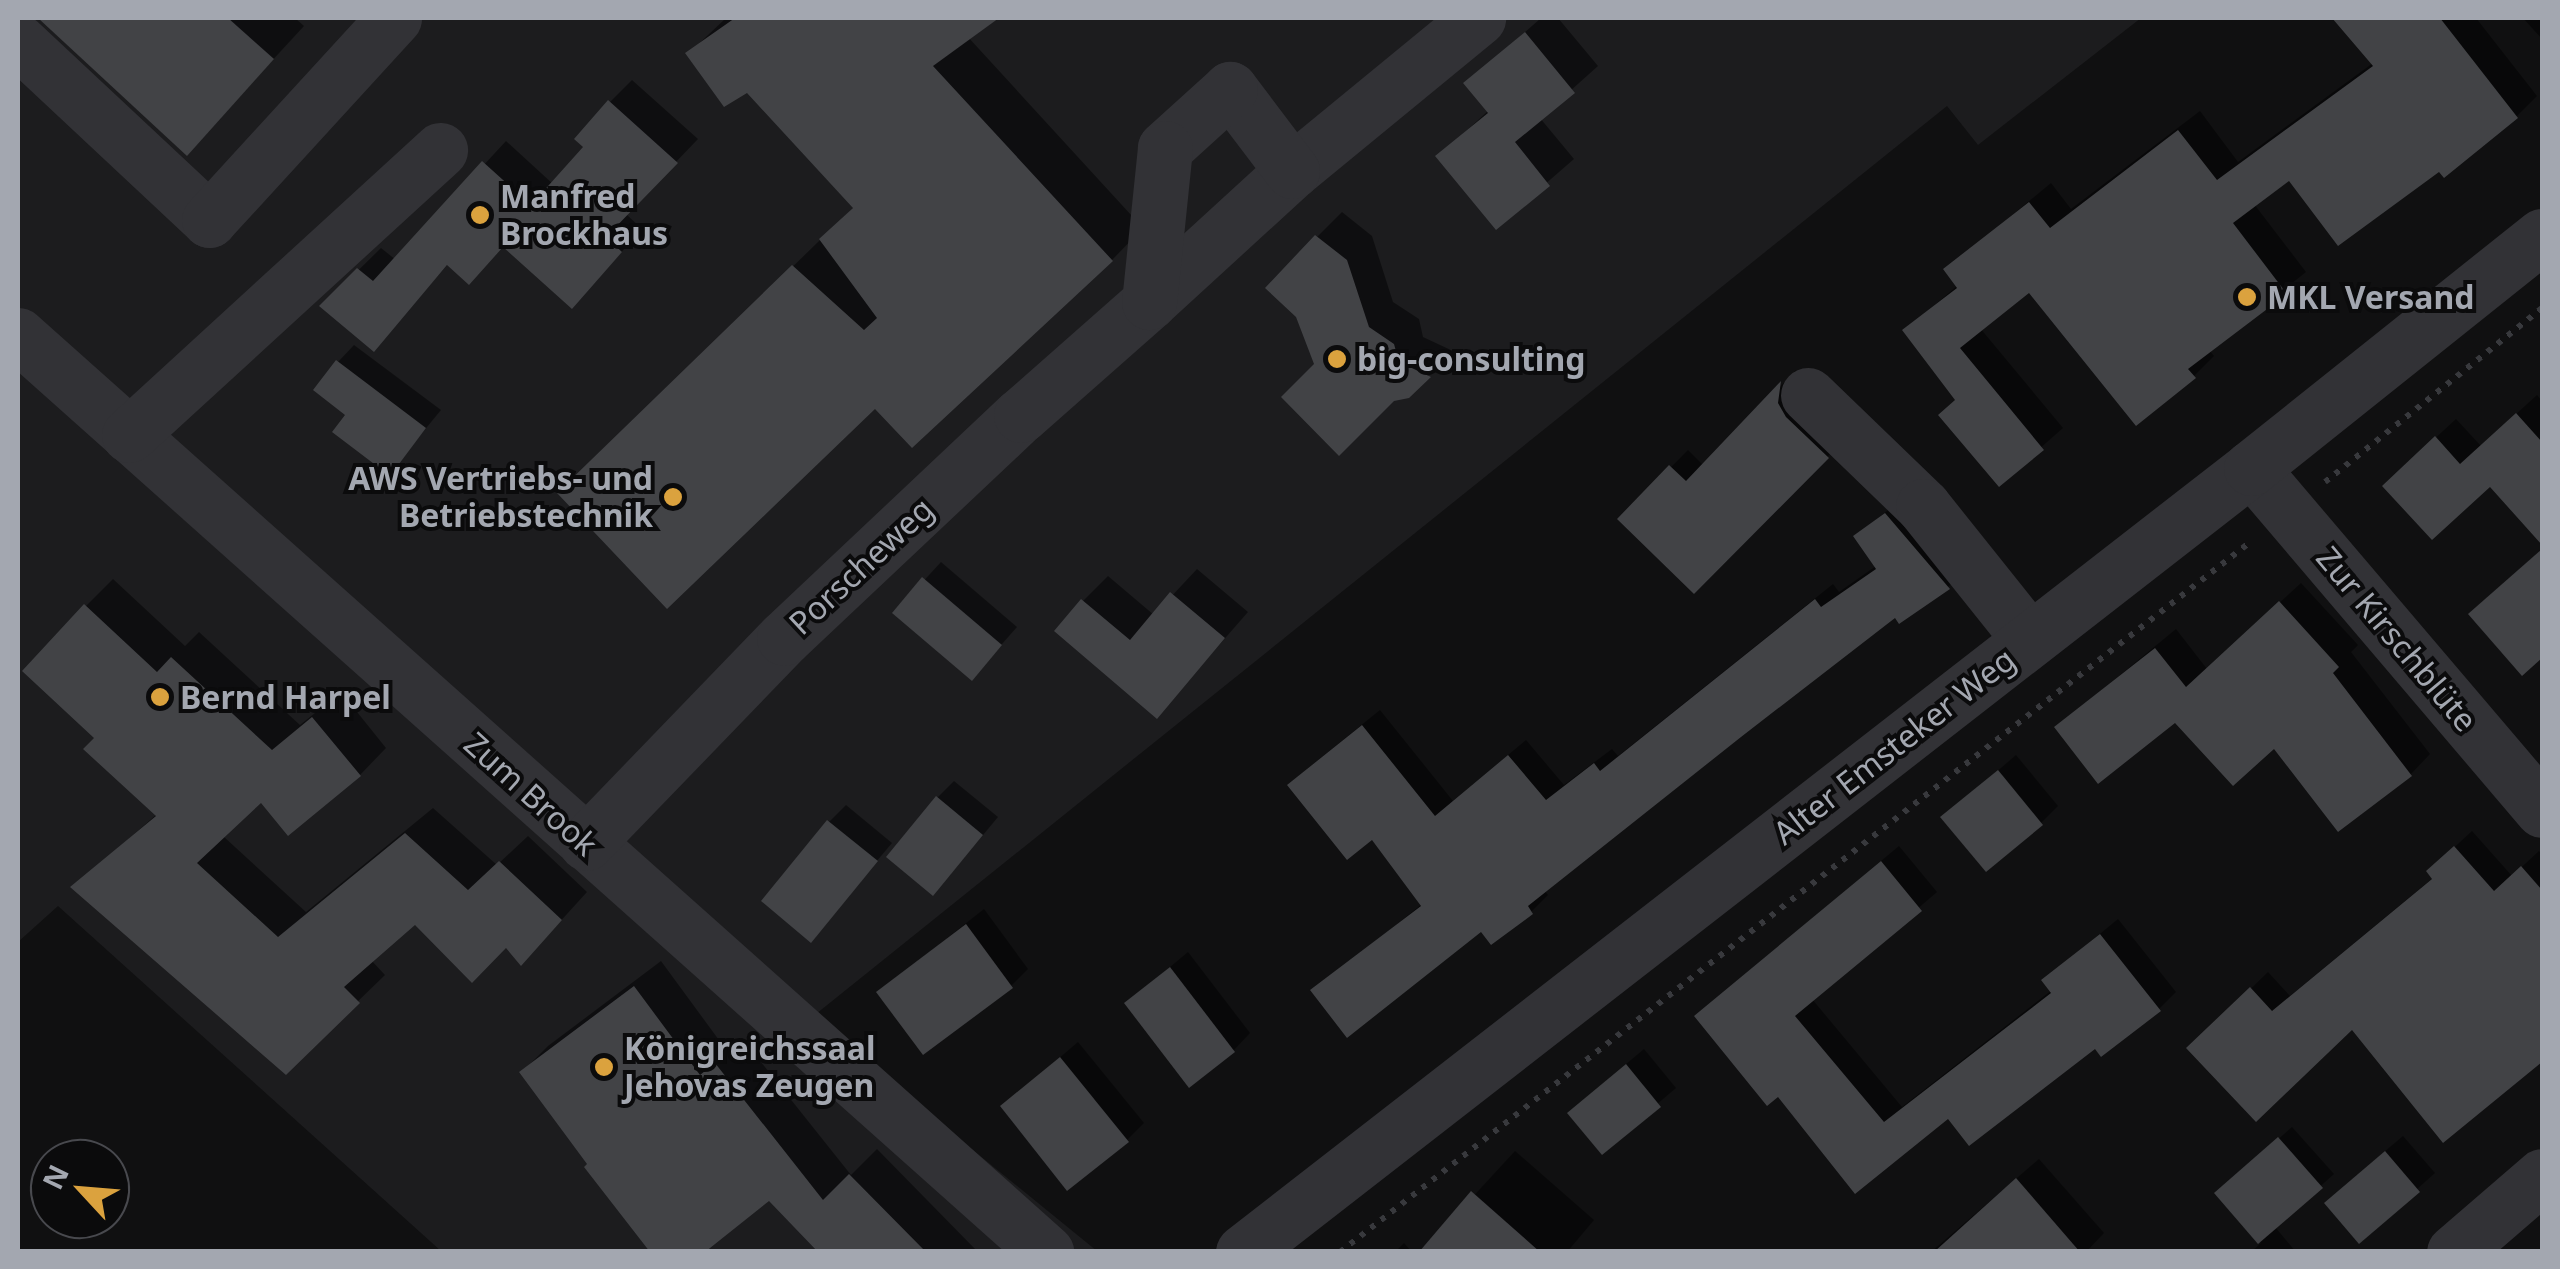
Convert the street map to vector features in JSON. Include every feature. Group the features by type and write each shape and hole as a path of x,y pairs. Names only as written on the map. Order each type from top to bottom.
{"street":[{"path":"18,41 209,220 394,18"},
{"name":"Porscheweg","path":"586,842 784,638 1292,171 1478,18"},
{"path":"1149,302 1165,148 1230,89 1292,171"},
{"path":"129,434 440,150"},
{"name":"Alter Emsteker Weg","path":"1244,1252 2251,468 2542,236"},
{"name":"Zum Brook","path":"18,335 1046,1252"},
{"path":"1808,395 1923,506 2030,640"},
{"name":"Zur Kirschblüte","path":"2251,468 2542,810"},
{"path":"2454,1252 2542,1176"}],"path":[{"path":"1340,1252 2289,512 2542,308"}],"shaded area":[{"path":"18,18 2141,18 1978,145 1947,106 811,1018 1097,1251 441,1251 58,906 18,942"}],"building":[{"path":"38,18 228,18 274,59 187,156"},
{"path":"735,18 999,18 933,66 1113,261 912,448 875,409 667,609 557,493 792,265 864,330 877,318 819,239 853,208 747,93 724,107 685,53"},
{"path":"2332,18 2440,18 2518,118 2444,178 2439,172 2338,246 2289,181 2233,223 2287,294 2188,369 2196,378 2136,426 2029,293 1960,348 2044,450 1999,487 1938,415 1955,400 1902,330 1957,288 1943,269 2029,202 2050,228 2178,130 2217,180 2373,66"},
{"path":"1525,32 1575,93 1515,142 1550,186 1496,230 1435,156 1488,113 1463,83"},
{"path":"608,100 678,163 606,237 622,252 572,309 503,247 469,285 447,265 374,352 319,306 357,268 373,281 482,161 531,205 583,147 574,139"},
{"path":"1315,235 1347,260 1369,327 1394,344 1399,362 1431,377 1409,398 1394,401 1339,456 1281,397 1314,364 1296,317 1265,288"},
{"path":"336,360 426,428 390,476 332,432 345,415 313,390"},
{"path":"1781,381 1778,403 1786,417 1829,458 1694,594 1617,519 1669,465 1686,481"},
{"path":"2516,413 2542,442 2542,545 2490,487 2432,540 2382,486 2435,436 2460,464"},
{"path":"1885,513 1950,589 1899,624 1895,618 1741,737 1528,906 1533,914 1491,945 1481,932 1347,1038 1310,990 1421,906 1372,840 1347,860 1287,785 1362,725 1435,816 1508,755 1546,800 1594,763 1600,771 1815,599 1821,607 1876,569 1853,536"},
{"path":"2542,549 2542,658 2522,676 2468,614"},
{"path":"922,577 1002,645 972,681 892,613"},
{"path":"1170,592 1225,638 1157,719 1054,631 1081,599 1130,640"},
{"path":"2279,601 2339,667 2333,673 2412,776 2338,832 2274,749 2233,786 2175,723 2098,784 2054,727 2155,648 2186,687"},
{"path":"84,604 157,672 171,657 272,750 312,717 361,776 288,836 261,803 197,863 278,937 405,833 468,890 499,861 562,920 521,966 506,948 472,983 415,925 344,987 360,1003 286,1075 70,887 156,816 83,749 94,738 22,671"},
{"path":"1998,770 2043,825 1986,872 1940,817"},
{"path":"936,796 983,835 933,896 886,857"},
{"path":"827,820 878,861 811,943 761,901"},
{"path":"2454,846 2494,891 2521,866 2542,890 2542,1062 2443,1143 2352,1030 2256,1122 2186,1048 2250,987 2272,1011 2432,879 2426,871"},
{"path":"1881,861 1922,911 1795,1016 1884,1122 2051,993 2041,980 2100,934 2161,1011 2101,1057 2095,1049 1969,1146 1948,1119 1855,1194 1778,1097 1767,1106 1694,1016"},
{"path":"966,924 1013,988 923,1055 876,992"},
{"path":"1170,967 1235,1052 1189,1088 1124,1003"},
{"path":"634,986 700,1075 715,1063 823,1200 849,1174 926,1252 818,1252 769,1201 705,1252 650,1252 584,1167 587,1164 519,1072"},
{"path":"1060,1057 1129,1142 1067,1191 1000,1106"},
{"path":"1626,1064 1661,1107 1602,1155 1567,1113"},
{"path":"2278,1137 2323,1188 2258,1244 2214,1193"},
{"path":"2385,1151 2420,1192 2359,1244 2324,1203"},
{"path":"2016,1178 2080,1252 1934,1252"},
{"path":"1471,1191 1540,1252 1419,1252"}],"place":[{"name":"Manfred Brockhaus","path":"480,215"},
{"name":"MKL Versand","path":"2247,297"},
{"name":"big-consulting","path":"1337,359"},
{"name":"AWS Vertriebs- und Betriebstechnik","path":"673,497"},
{"name":"Bernd Harpel","path":"160,697"},
{"name":"Königreichssaal Jehovas Zeugen","path":"604,1067"}]}
